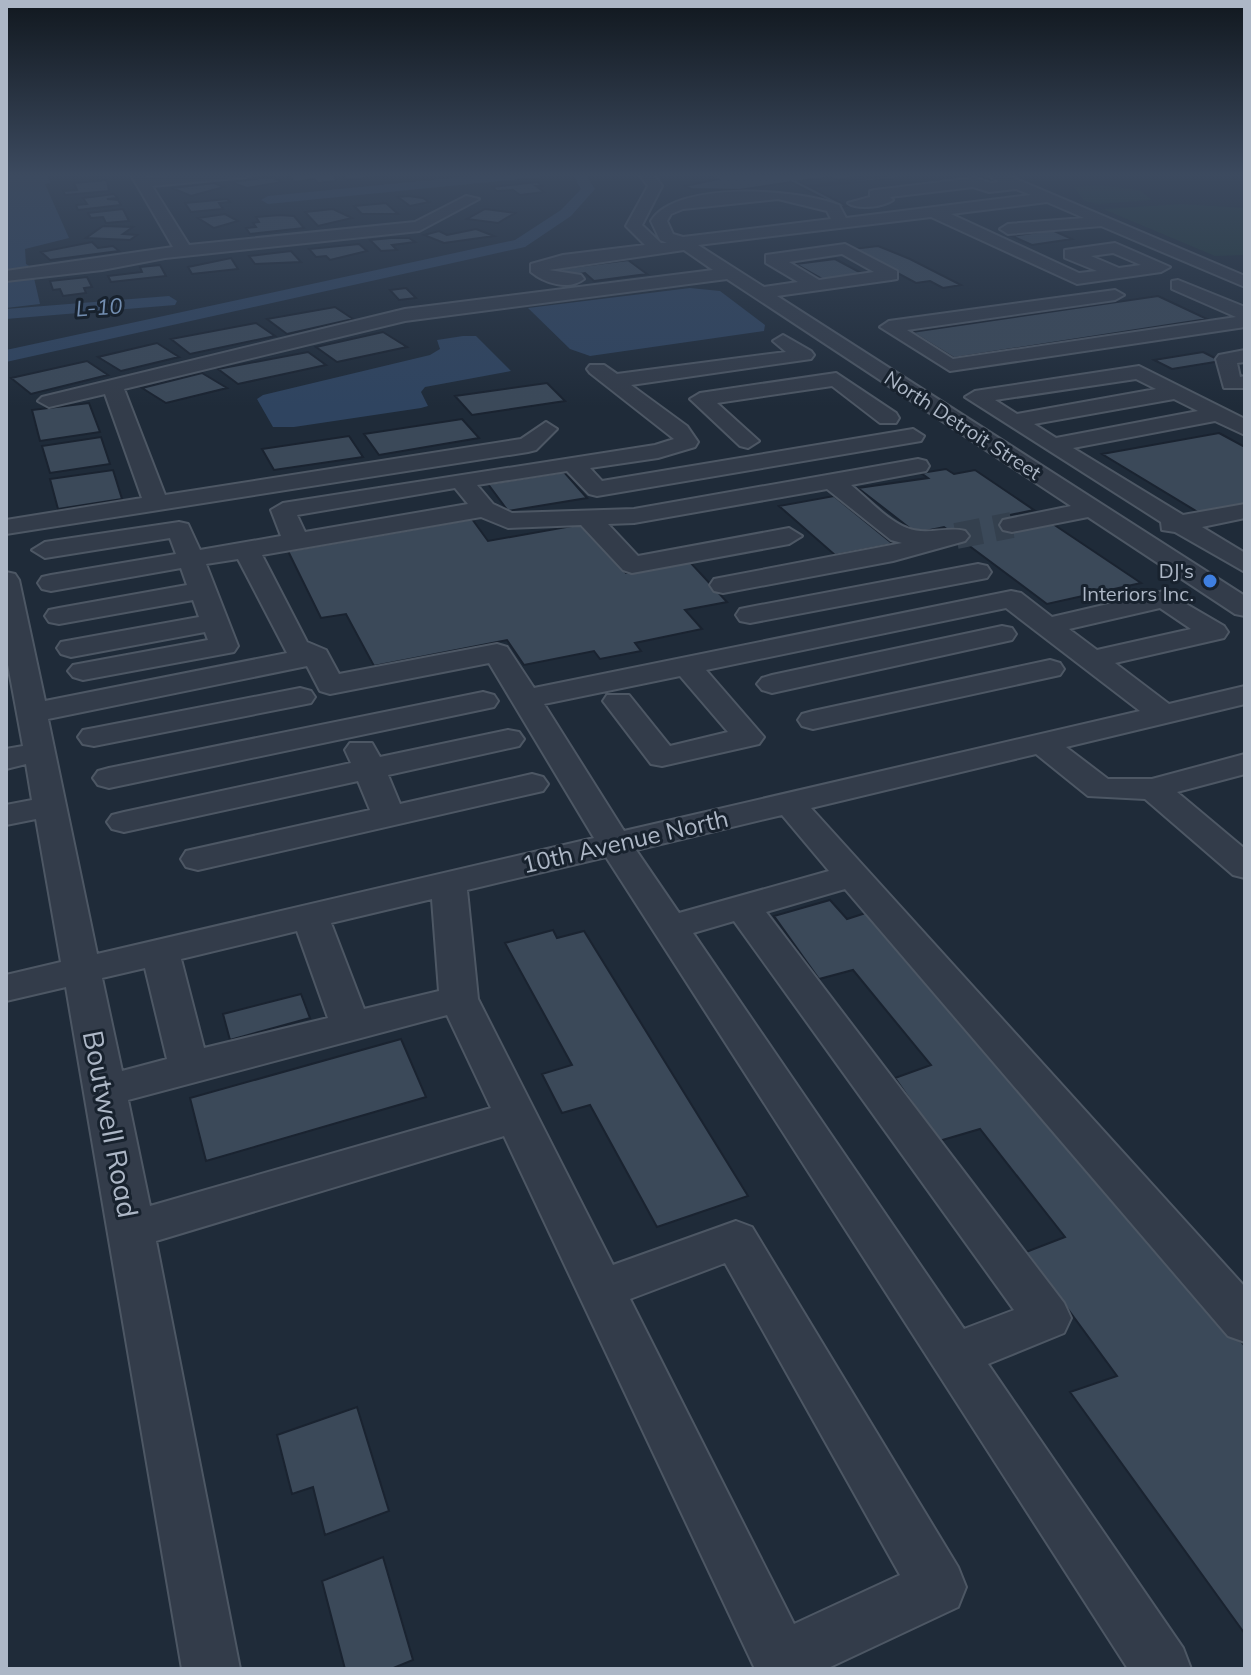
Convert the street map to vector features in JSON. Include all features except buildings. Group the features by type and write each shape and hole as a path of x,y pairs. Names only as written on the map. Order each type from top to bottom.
{"street":[{"path":"6,276 183,251"},
{"path":"575,279 549,278 537,268 550,262 639,251"},
{"path":"651,251 671,262 708,259"},
{"name":"North Detroit Street","path":"696,251 1245,608"},
{"path":"815,285 772,259 829,251"},
{"path":"760,293 891,275 849,251"},
{"path":"1018,251 1077,279 1116,273"},
{"path":"1160,251 1245,282"},
{"path":"1225,274 1245,271"},
{"path":"49,401 383,321 474,305 730,273"},
{"path":"1178,285 1245,314"},
{"path":"822,333 889,327 1115,295"},
{"path":"889,327 950,365 1245,321"},
{"path":"296,541 283,510 658,451 687,442 679,431 605,375 689,371 707,360 757,362 804,355 783,341"},
{"path":"1240,385 1226,359 1245,356"},
{"path":"670,357 689,371"},
{"path":"707,360 731,381"},
{"path":"1245,428 1139,372 975,397 1245,564"},
{"path":"723,445 755,439 700,399 836,379 888,418"},
{"path":"112,385 156,503"},
{"path":"1013,421 1177,392"},
{"path":"819,403 861,397"},
{"path":"794,433 937,408"},
{"path":"1052,445 1218,414"},
{"path":"6,527 528,445 546,429"},
{"path":"573,464 597,489 913,436"},
{"path":"461,480 484,509 508,521 634,516 918,466"},
{"path":"831,481 900,535 947,538 978,572 1011,599 1163,714"},
{"path":"743,497 823,566"},
{"path":"51,583 484,509"},
{"path":"1012,525 1092,509"},
{"path":"1130,534 1245,511"},
{"path":"588,518 632,565 789,536"},
{"path":"45,550 179,529 215,622 77,660"},
{"path":"1212,544 1245,537"},
{"path":"723,585 947,538"},
{"path":"246,549 296,647 323,671 389,816"},
{"path":"750,615 978,572"},
{"name":"Boutwell Road","path":"6,580 105,1091 211,1669"},
{"path":"59,616 202,590"},
{"path":"526,699 1011,599"},
{"path":"1047,626 1164,599 1214,632 1092,660"},
{"path":"862,630 931,696"},
{"path":"772,684 1002,634"},
{"path":"32,713 323,671 497,653 615,844 1162,1669"},
{"path":"618,701 662,757 748,737 687,666"},
{"path":"813,720 1050,669"},
{"name":"10th Avenue North","path":"6,988 1245,695"},
{"path":"94,737 300,697"},
{"path":"109,778 483,701"},
{"path":"191,718 206,757"},
{"path":"124,822 508,739"},
{"path":"1041,743 1100,789 1153,789 1245,764"},
{"path":"6,759 39,752"},
{"path":"198,859 532,784"},
{"path":"1153,789 1245,867"},
{"path":"789,803 850,876 1245,1321"},
{"path":"6,815 49,806"},
{"path":"672,927 850,876"},
{"path":"449,883 459,999 600,1290 781,1660 938,1587 736,1240 600,1290"},
{"path":"743,907 1047,1318 955,1355"},
{"path":"310,916 351,1027"},
{"path":"160,951 189,1067"},
{"path":"105,1091 459,999"},
{"path":"131,1230 516,1116"}],"green space":[{"path":"1203,251 1245,251 1245,255 1215,256"}],"water":[{"path":"6,251 25,251 26,264 31,267 25,276 34,278 40,304 6,308"},
{"path":"690,288 720,291 765,325 764,331 590,356 570,349 528,308"},
{"path":"476,336 511,371 425,387 421,392 428,406 421,408 294,427 273,427 257,399 430,355 440,349 437,340"}],"waterway":[{"path":"6,356 487,251"},
{"name":"L-10","path":"6,314 169,301"}],"tunnel":[{"path":"956,536 1012,525"}],"place":[{"name":"DJ's Interiors Inc.","path":"1210,581"}]}
